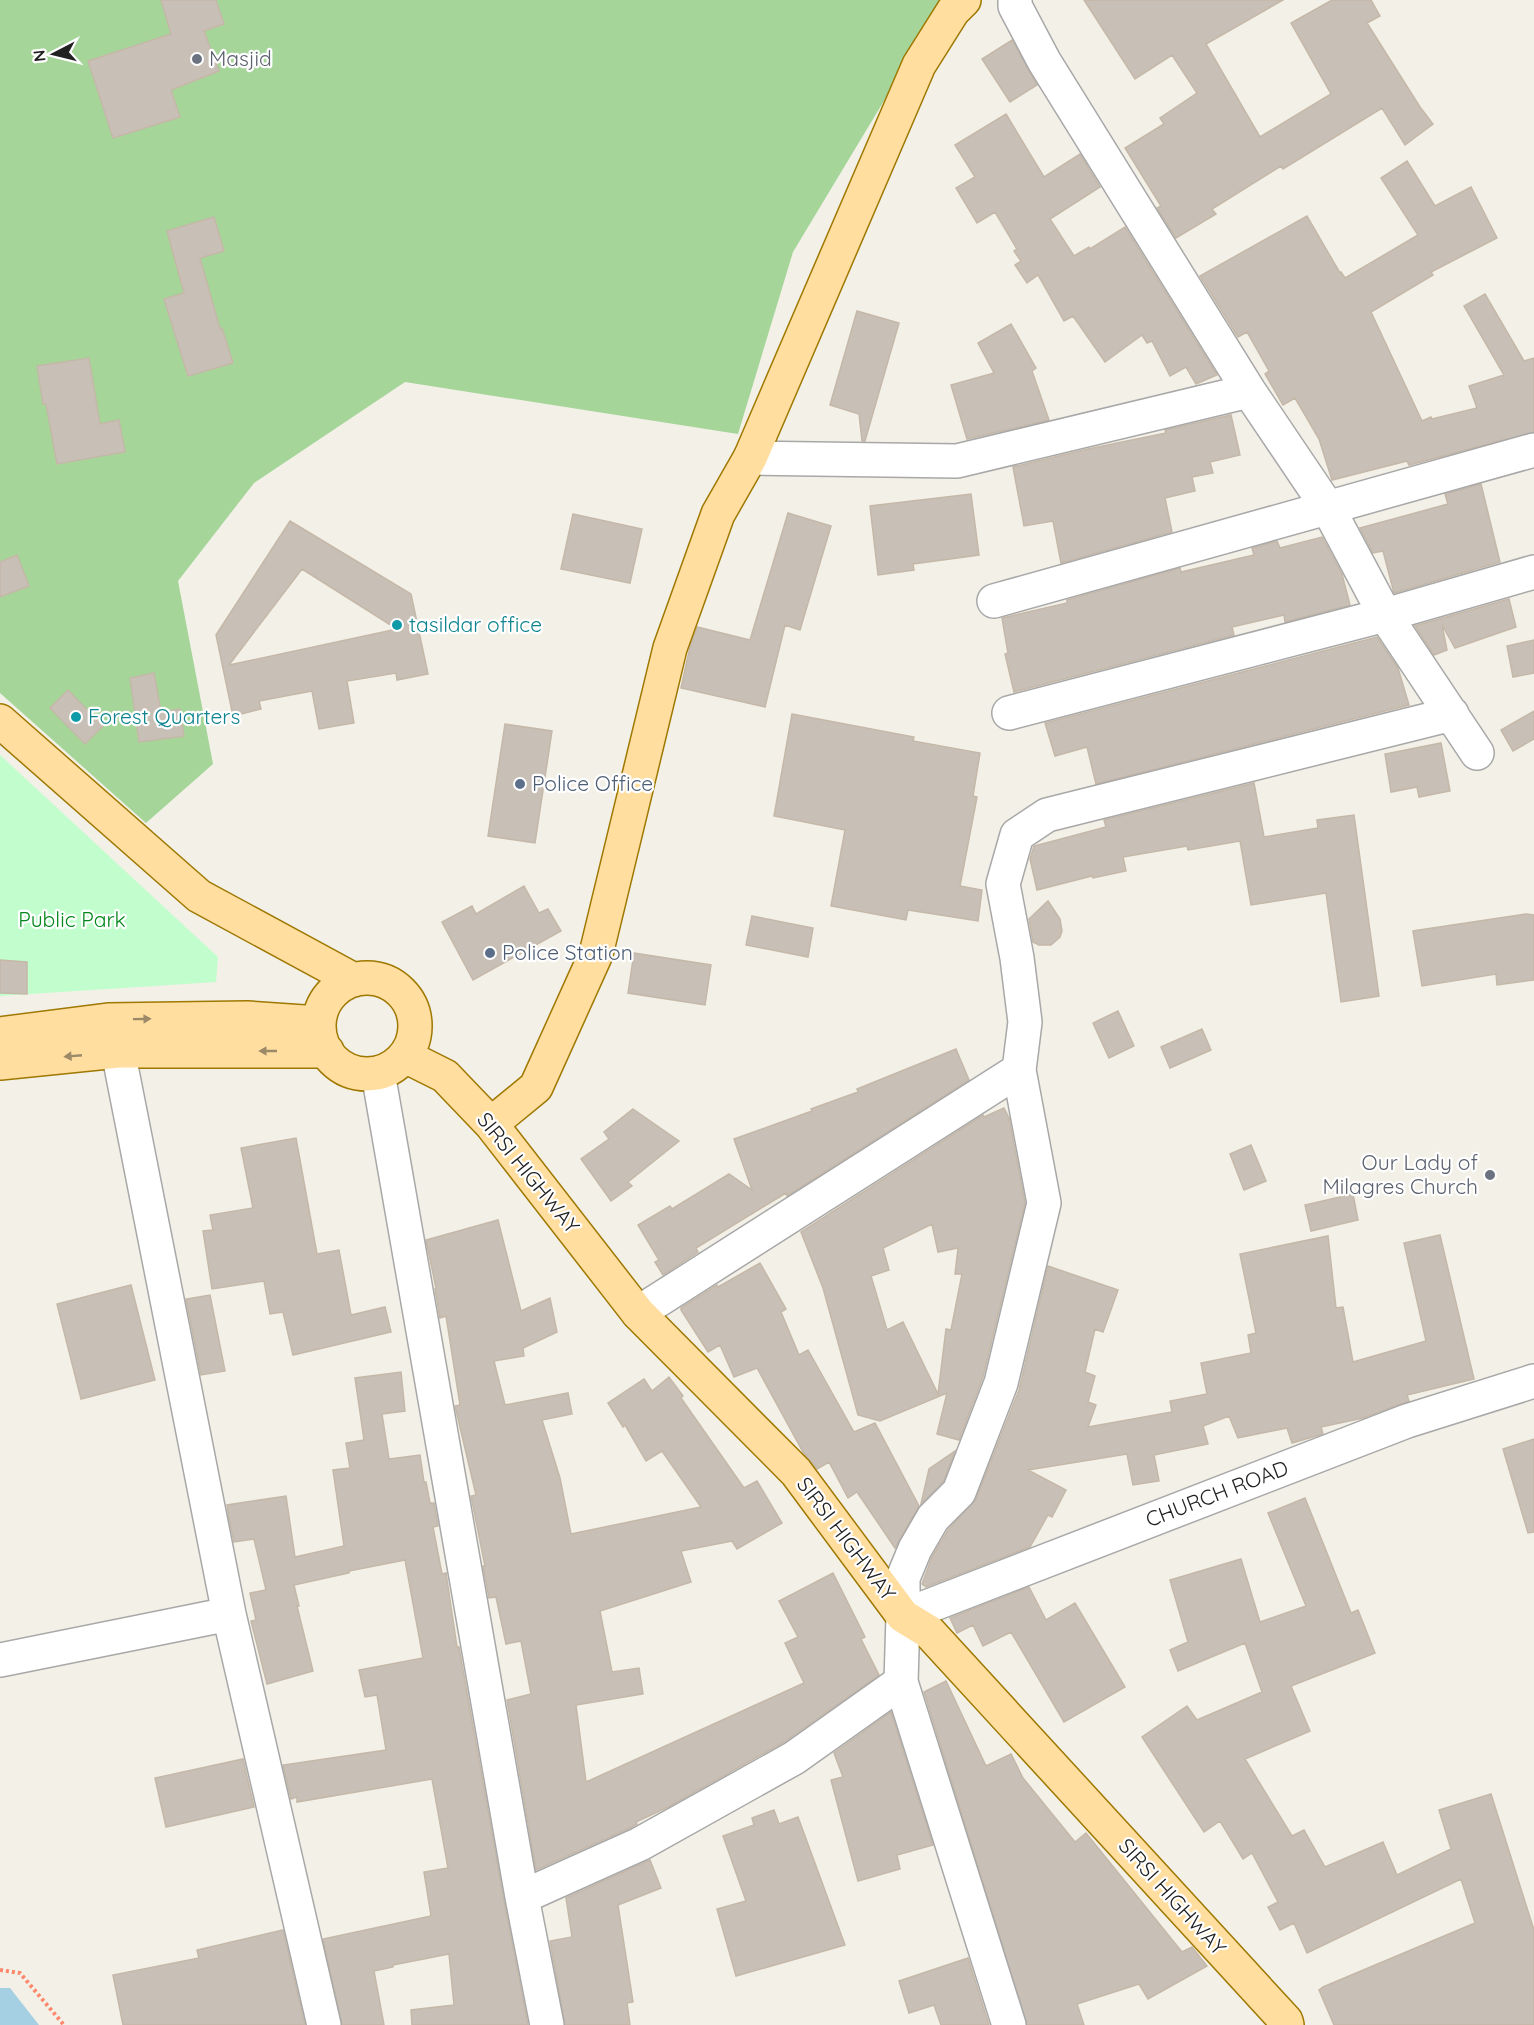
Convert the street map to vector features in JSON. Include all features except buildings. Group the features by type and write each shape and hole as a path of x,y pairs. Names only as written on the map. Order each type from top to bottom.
{"main road":[{"path":"491,1124 536,1087 596,954 670,648 718,514 750,458 919,65 953,10 964,0"},
{"path":"0,721 200,896 354,980"},
{"path":"369,978 384,981 397,988 407,999 413,1013 415,1028 412,1043 405,1056 393,1067 378,1073 363,1074 336,1063 323,1037 323,1008 330,996 341,986 354,980 369,978"},
{"path":"0,1034 108,1020 247,1018 323,1037"},
{"path":"0,1063 118,1051 323,1037"},
{"name":"SIRSI HIGHWAY","path":"405,1056 445,1076 491,1124 638,1312 796,1472 903,1616 929,1632 1278,2012 1287,2025"}],"street":[{"path":"1015,0 1015,6 1044,62 1249,391 1328,508 1385,615 1477,753"},
{"path":"750,458 957,461 1249,391"},
{"path":"994,601 1534,450"},
{"path":"1009,713 1385,615 1534,572"},
{"path":"1009,2025 900,1682 903,1578 915,1549 933,1518 959,1492 1001,1383 1044,1203 1019,1070 1025,1022 1017,958 1003,884 1017,835 1047,815 1452,714"},
{"path":"108,1020 118,1051 229,1614 324,2025"},
{"path":"638,1312 1019,1070"},
{"path":"378,1073 522,1897 547,2025"},
{"name":"CHURCH ROAD","path":"903,1616 1407,1421 1534,1381"},
{"path":"0,1660 229,1614"},
{"path":"522,1897 640,1844 794,1758 900,1682"}],"path":[{"path":"0,1970 20,1973 64,2025"}],"green space":[{"path":"0,0 955,0 929,26 793,252 738,434 405,382 254,483 178,581 213,764 146,823 0,693"},
{"name":"Public Park","path":"0,755 218,957 216,982 0,996"}],"water":[{"path":"0,1988 10,1988 39,2025 0,2025"}],"place":[{"name":"Masjid","path":"197,59"},
{"name":"tasildar office","path":"397,625"},
{"name":"Forest Quarters","path":"76,717"},
{"name":"Police Office","path":"520,784"},
{"name":"Police Station","path":"490,953"},
{"name":"Our Lady of Milagres Church","path":"1490,1175"}]}
